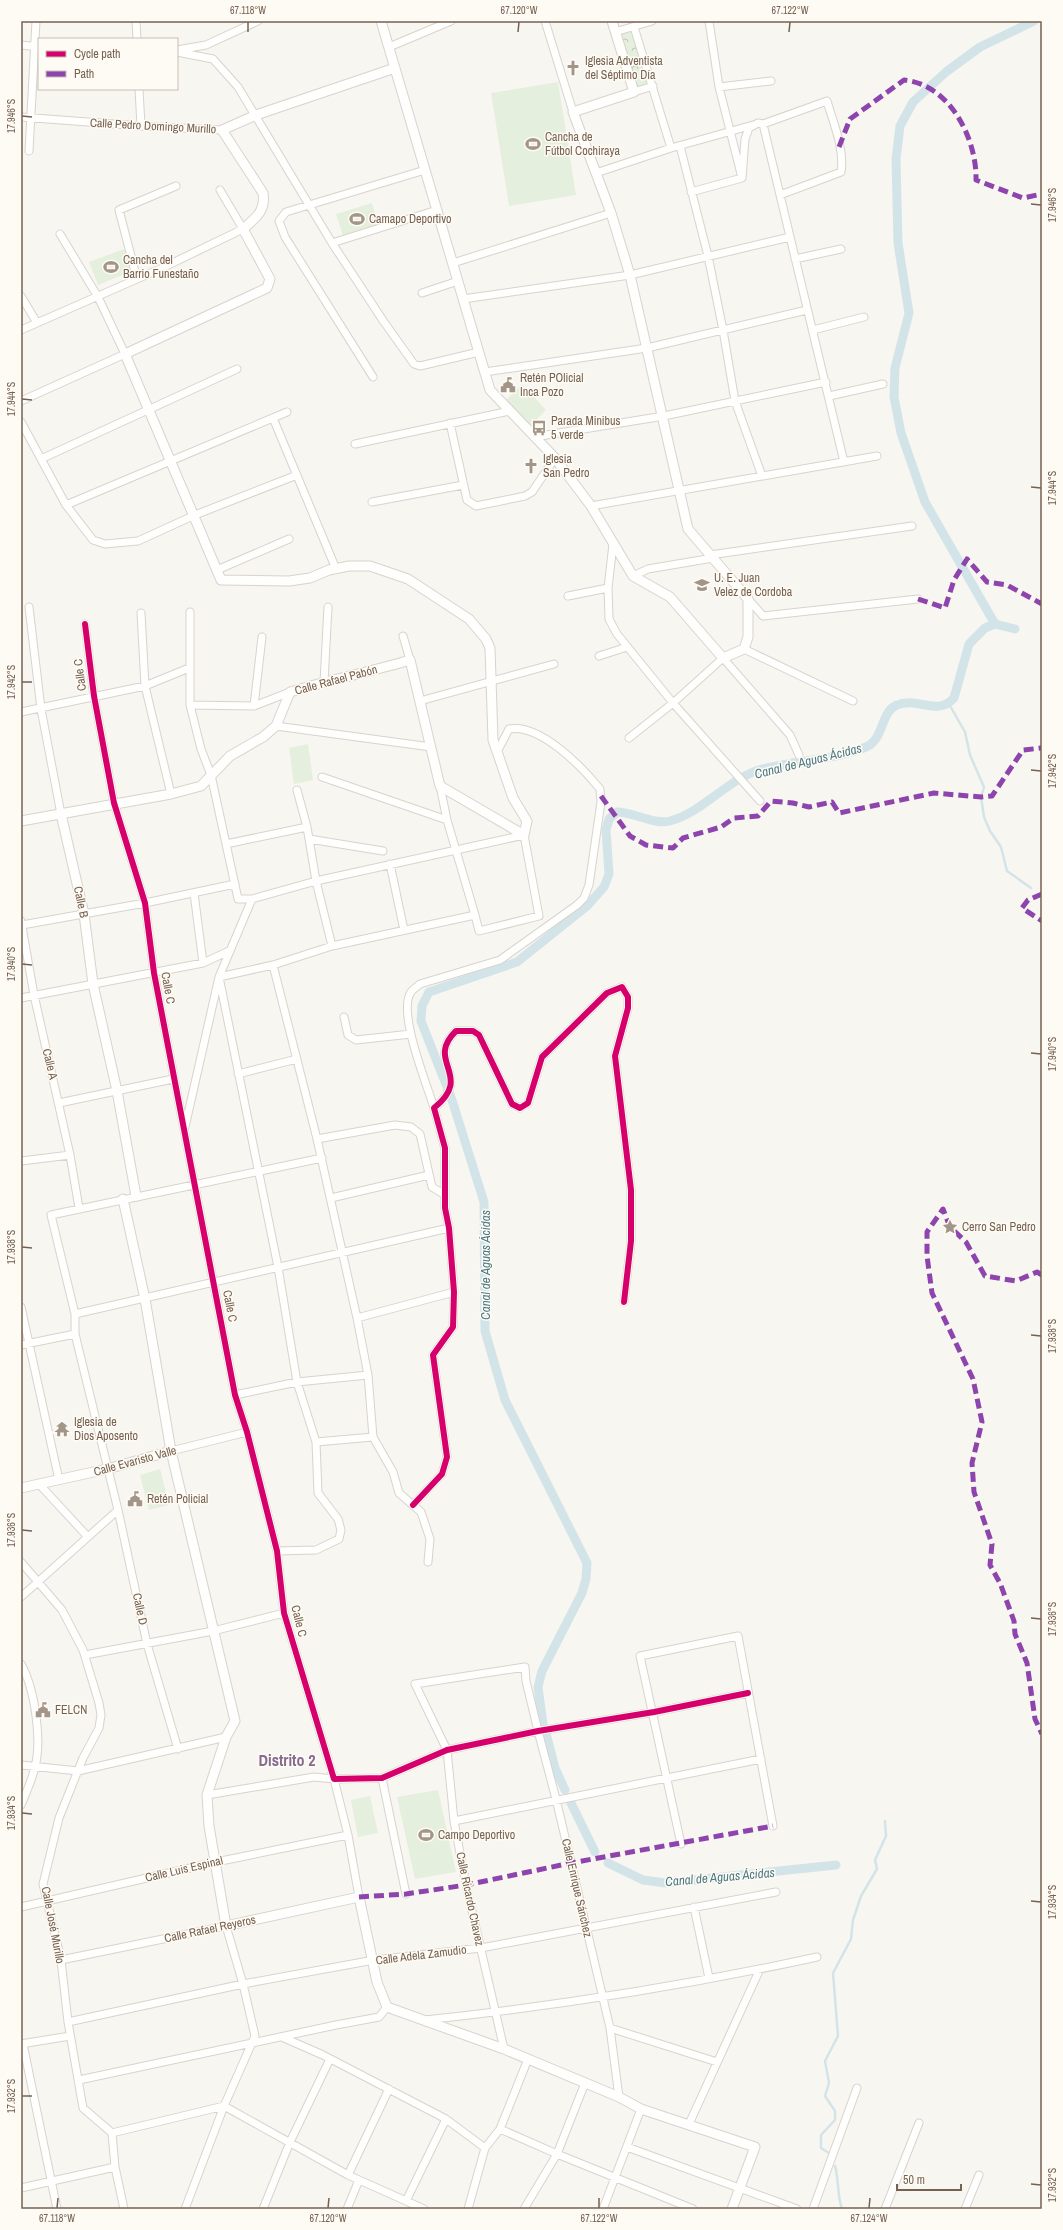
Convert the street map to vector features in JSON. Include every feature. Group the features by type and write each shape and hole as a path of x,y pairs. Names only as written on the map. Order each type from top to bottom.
{"street":[{"path":"29,151 37,47 36,21"},
{"path":"136,21 137,38"},
{"path":"178,51 206,45 258,21"},
{"path":"381,21 490,390 555,458 591,506 633,576 670,597 790,735 799,755"},
{"path":"389,47 441,23 451,21"},
{"path":"545,21 573,112 611,213 630,275 664,416 688,529 763,616 918,599"},
{"path":"612,21 634,92"},
{"path":"615,32 652,21"},
{"path":"709,21 719,87 742,178"},
{"path":"634,27 671,148"},
{"path":"21,46 37,47"},
{"path":"178,51 213,59 238,87 310,204 332,243 384,322 414,364 420,366 479,352"},
{"name":"Calle Pedro Domingo Murillo","path":"21,117 141,126 222,130 256,115 395,68"},
{"path":"719,87 771,81"},
{"path":"573,112 653,86"},
{"path":"139,90 141,126"},
{"path":"596,173 671,148 753,125 763,124 827,101 839,147 842,163 841,172 780,195"},
{"path":"763,124 844,462"},
{"path":"742,178 745,139 749,128 753,125"},
{"path":"21,330 98,297 243,230 263,211 265,203 264,193 222,130"},
{"path":"680,146 708,256 723,330 735,401 762,476"},
{"path":"373,377 285,237 279,221 286,212 425,170"},
{"path":"691,192 742,178"},
{"path":"137,279 119,210 176,186"},
{"path":"21,401 267,288 270,279 220,190"},
{"path":"332,243 437,210"},
{"path":"453,263 611,213"},
{"path":"60,234 98,297 125,354 148,410 195,515 221,580 289,581 310,578 336,568 349,566 370,566 386,570 408,579 469,619 486,639 490,648 493,740 513,798 527,821 524,835 539,916 478,931 475,915 446,820 431,747 403,636"},
{"path":"464,299 630,275 790,237"},
{"path":"795,259 841,249"},
{"path":"422,293 458,281"},
{"path":"21,296 37,323"},
{"path":"485,372 647,348 807,310"},
{"path":"812,330 864,317"},
{"path":"41,459 237,369"},
{"path":"534,437 664,416 826,382"},
{"path":"829,396 883,384"},
{"path":"355,444 510,411"},
{"path":"66,505 172,462 286,412"},
{"path":"273,418 336,568"},
{"path":"21,422 66,505 92,540 105,544 138,541 195,515 297,475"},
{"path":"450,423 467,500 476,506 525,496 532,492 555,458"},
{"path":"591,506 877,456"},
{"path":"372,502 463,485"},
{"path":"633,576 648,569 712,556 912,526"},
{"path":"217,570 289,539"},
{"path":"613,544 608,588 609,619 617,634 673,704 760,801"},
{"path":"568,596 608,588"},
{"path":"629,738 673,704 724,658 744,649 748,638 748,599"},
{"name":"Calle B","path":"29,607 41,709 61,814 84,914 93,984 117,1091 136,1196"},
{"path":"324,682 328,607"},
{"path":"190,612 190,705 201,749 211,775 238,899 252,899 316,881 455,849 524,835"},
{"path":"141,613 145,686 171,794"},
{"name":"Calle C","path":"85,624 94,696 114,803 144,903 154,972 173,1079 236,1395 247,1432 277,1551 284,1613 334,1779 348,1836 359,1898"},
{"path":"254,706 262,637"},
{"path":"599,656 627,647"},
{"path":"744,649 853,701"},
{"name":"Calle Rafael Pabón","path":"21,822 114,803 171,794 201,786 230,756 263,737 276,726 290,692 324,682 359,675 410,660"},
{"path":"420,701 554,664"},
{"path":"21,712 145,686 189,668"},
{"path":"190,705 254,706 290,692"},
{"path":"276,726 431,747"},
{"path":"412,1505 442,1474 447,1457 433,1355 453,1327 454,1292 445,1195 445,1148 411,1034 407,1014 408,1000 411,991 420,984 500,960 577,905 584,898 589,885 601,802 600,789 582,770 543,736 522,729 509,729 497,752"},
{"path":"322,777 446,820"},
{"path":"440,786 524,835"},
{"path":"297,790 307,827 316,881 332,946"},
{"path":"226,844 307,827"},
{"path":"309,839 383,850"},
{"path":"390,864 404,930"},
{"path":"21,923 84,914 235,884"},
{"path":"194,893 203,963"},
{"path":"184,1129 219,977 252,899"},
{"path":"219,977 273,965 332,946 475,915"},
{"name":"Calle A","path":"21,923 34,995 70,1154 79,1208"},
{"path":"21,998 203,963 229,951"},
{"path":"273,965 322,1158 357,1318 368,1375 373,1437 393,1472 398,1493 421,1512 430,1539 428,1562"},
{"path":"219,977 278,1267 297,1382 316,1442 318,1493 338,1519 341,1530 339,1539 316,1550 277,1551"},
{"path":"434,1108 445,1100 452,1087 452,1079 446,1061 446,1044 456,1031 473,1031 479,1035 512,1104 520,1108 528,1103 542,1058 607,992 622,987 628,997 628,1008 615,1056 631,1190 631,1241 624,1302"},
{"path":"344,1017 348,1035 356,1040 411,1034"},
{"path":"238,1074 297,1059"},
{"path":"59,1103 173,1079"},
{"path":"317,1139 395,1125 412,1127 420,1134 432,1187 445,1195"},
{"path":"21,1161 70,1154"},
{"path":"79,1208 322,1158"},
{"path":"331,1198 429,1175"},
{"path":"123,1199 145,1299 171,1451 235,1721 226,1737 207,1795 209,1826 226,1926 244,1984 255,2036 254,2043 224,2106 185,2209"},
{"name":"Calle D","path":"79,1208 51,1215 75,1314 75,1334 118,1510 147,1644 178,1749"},
{"path":"75,1314 449,1228"},
{"path":"357,1318 454,1292"},
{"path":"21,1307 24,1344 59,1480"},
{"path":"24,1344 75,1334"},
{"path":"236,1395 297,1382 368,1375"},
{"name":"Calle Evaristo Valle","path":"21,1488 107,1469 247,1432"},
{"path":"316,1442 373,1437"},
{"path":"39,1484 88,1537"},
{"path":"21,1597 118,1510"},
{"name":"Calle José Murillo","path":"21,1562 62,1610 85,1655 101,1715 99,1728 78,1771 59,1818 43,1884 61,1960 70,2036 83,2108 112,2133"},
{"path":"85,1655 213,1631 284,1613"},
{"path":"681,1844 654,1712 640,1656 738,1636 774,1826"},
{"path":"21,1664 30,1688 35,1711 37,1752 35,1767 21,1805"},
{"name":"Calle Enrique Sánchez","path":"415,1684 525,1667 526,1680 556,1799 600,1995 610,2028 619,2096"},
{"name":"Calle Ricardo Chavez","path":"415,1684 447,1750 454,1821 466,1885 504,2049"},
{"path":"207,1795 314,1777 334,1779 382,1778 447,1750 538,1731 654,1712 748,1693"},
{"path":"21,1765 78,1771 226,1737"},
{"path":"454,1821 556,1799 761,1760"},
{"path":"382,1778 406,1894"},
{"name":"Calle Luis Espinal","path":"21,1907 216,1862 348,1836"},
{"name":"Calle Adela Zamudio","path":"68,2022 244,1984 374,1960 481,1948 776,1892"},
{"path":"359,1898 378,1982 387,2007"},
{"name":"Calle Rafael Reyeros","path":"61,1960 359,1898"},
{"path":"694,1908 709,1978"},
{"path":"425,2020 495,2012 760,1970 817,1957"},
{"path":"689,2124 760,1970"},
{"path":"387,2007 504,2049 619,2096 641,2108 755,2147 732,2209"},
{"path":"79,2080 369,2020 379,2017 387,2007"},
{"path":"610,2028 717,2062"},
{"path":"57,2209 22,2044 70,2036"},
{"path":"284,2038 330,2059 446,2119 485,2148"},
{"path":"263,2209 290,2142 330,2059"},
{"path":"468,2209 485,2148 500,2129 528,2059"},
{"path":"524,2209 557,2154 585,2083"},
{"path":"813,2209 857,2088"},
{"path":"348,2175 389,2089"},
{"path":"124,2209 115,2167 112,2133 224,2106 348,2175 424,2209"},
{"path":"603,2209 641,2108"},
{"path":"406,2201 446,2119"},
{"path":"885,2209 919,2123"},
{"path":"500,2129 557,2154 693,2209"},
{"path":"627,2147 797,2209"},
{"path":"21,2188 115,2167"},
{"path":"965,2209 979,2175"},
{"path":"347,2209 359,2180"}],"green space":[{"path":"633,31 647,86 637,90 619,35"},
{"name":"Cancha de Fútbol Cochiraya","path":"558,82 576,195 509,206 491,93"},
{"name":"Camapo Deportivo","path":"372,203 378,225 343,236 336,214"},
{"name":"Cancha del Barrio Funestaño","path":"124,249 132,271 98,285 89,262"},
{"path":"522,384 546,410 530,426 506,400"},
{"path":"308,744 313,780 294,784 289,748"},
{"path":"160,1469 169,1505 149,1510 140,1475"},
{"name":"Campo Deportivo","path":"438,1790 456,1872 415,1879 397,1797"},
{"path":"370,1796 378,1833 358,1837 351,1800"}],"waterway":[{"name":"Canal de Aguas Ácidas","path":"543,1724 538,1687 542,1671 582,1593 586,1579 587,1563 505,1400 485,1331 484,1202 451,1097 421,1021 422,1006 429,992 517,962 587,906 604,887 609,874 606,830 609,819 617,812 664,822 682,817 704,804 736,781 759,770 840,755 866,747 876,738 884,720 897,705 912,703 941,706 954,698 969,644 985,628 995,624 925,502 901,433 894,397 895,368 909,313 898,243 896,159 900,126 913,102 946,72 980,47 1034,21"},
{"name":"Canal de Aguas Ácidas","path":"995,624 1015,629"},
{"path":"949,704 965,732 970,755 984,787 981,797 984,817 990,831 1001,847 1007,871 1031,888"},
{"name":"Canal de Aguas Ácidas","path":"547,1737 555,1768 565,1790"},
{"name":"Canal de Aguas Ácidas","path":"571,1803 595,1852"},
{"path":"832,2155 821,2148 821,2135 835,2120 835,2111 825,2096 829,2083 825,2061 838,2036 833,1973 851,1939 853,1920 861,1896 877,1869 875,1860 886,1836 885,1821"},
{"name":"Canal de Aguas Ácidas","path":"608,1863 643,1880 666,1883 836,1865"},
{"path":"835,2166 842,2209"}],"marked path":[{"path":"839,147 850,119 904,80 920,84 934,91 947,102 966,131 972,147 976,180 1023,198 1042,194"},
{"path":"918,599 945,608 954,580 967,559 987,582 1007,585 1042,604"},
{"path":"601,796 630,836 646,845 673,848 683,838 721,827 734,818 758,816 771,801 793,803 809,807 832,802 839,813 934,793 981,797 992,796 1023,750 1042,748"},
{"path":"1042,894 1028,900 1022,908 1042,921"},
{"path":"1042,1275 1037,1272 1016,1281 985,1276 966,1242 950,1227 943,1209 927,1232 927,1256 932,1293 973,1379 982,1422 972,1463 974,1492 992,1544 990,1565 1000,1583 1014,1621 1015,1634 1027,1663 1035,1719 1042,1734"},
{"path":"359,1897 406,1894 466,1885 571,1863 773,1826"}],"cycle path":[{"path":"85,624 94,696 114,803 145,903 154,973 235,1395 247,1432 277,1551 284,1613 334,1779 382,1778 447,1750 538,1731 654,1712 748,1693"},
{"path":"413,1505 442,1474 447,1457 433,1355 453,1327 454,1292 449,1228 445,1208 445,1148 434,1108 445,1096 450,1086 451,1077 445,1051 448,1042 456,1031 473,1031 479,1035 512,1104 520,1108 528,1103 542,1057 607,993 622,987 628,997 628,1008 615,1056 631,1190 631,1241 624,1302"}],"place":[{"name":"Iglesia Adventista del Séptimo Día","path":"573,68"},
{"name":"Cancha de Fútbol Cochiraya","path":"533,144"},
{"name":"Camapo Deportivo","path":"357,219"},
{"name":"Cancha del Barrio Funestaño","path":"111,267"},
{"name":"Retén POlicial Inca Pozo","path":"508,385"},
{"name":"Parada Minibus 5 verde","path":"539,428"},
{"name":"Iglesia San Pedro","path":"531,466"},
{"name":"U. E. Juan Velez de Cordoba","path":"702,585"},
{"name":"Cerro San Pedro","path":"950,1227"},
{"name":"Iglesia de Dios Aposento","path":"62,1429"},
{"name":"Retén Policial","path":"135,1499"},
{"name":"FELCN","path":"43,1710"},
{"name":"Campo Deportivo","path":"426,1835"}],"district":[{"name":"Distrito 2","path":"287,1760"}]}
